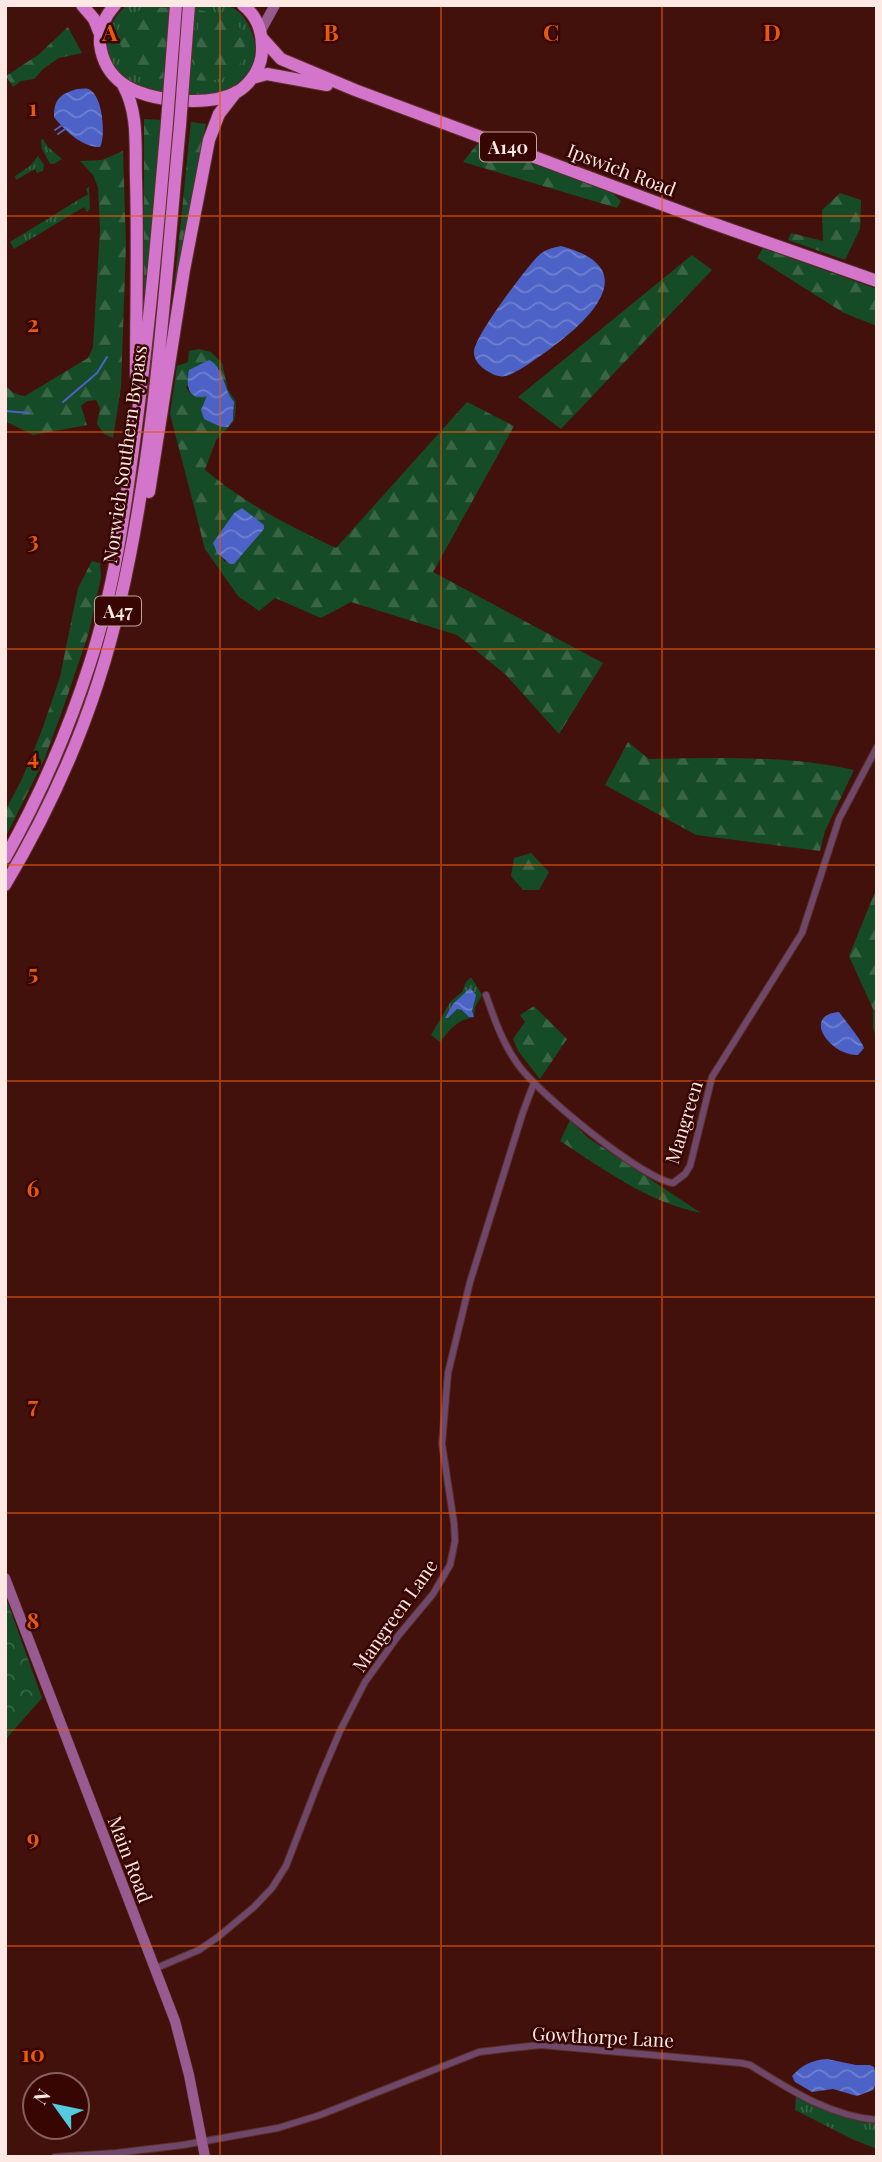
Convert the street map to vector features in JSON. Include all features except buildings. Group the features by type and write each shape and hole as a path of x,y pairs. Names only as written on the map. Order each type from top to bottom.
{"highway":[{"path":"82,5 94,19 106,65 123,85 136,91 176,100 195,101 236,92 252,78 262,59 261,35"},
{"path":"100,34 115,5"},
{"name":"Norwich Southern Bypass","path":"5,885 57,785 93,693 120,604 135,531 154,388 174,124 176,5"},
{"name":"Norwich Southern Bypass","path":"5,858 30,812 65,732 90,662 113,575 126,508 189,5"},
{"name":"Ipswich Road","path":"243,5 255,17 261,35 273,53 281,59 355,90 709,222 877,281"},
{"name":"Ipswich Road","path":"252,78 267,75 355,90"},
{"name":"A47","path":"113,575 132,432 139,263 135,126 131,98 123,85"},
{"name":"A47","path":"93,693 118,630 139,554 184,270 209,140 219,114 236,92"}],"main road":[{"path":"261,35 275,5"},
{"name":"Main Road","path":"5,1578 175,2021 205,2157"}],"street":[{"name":"Mangreen","path":"486,995 501,1034 517,1064 534,1083 590,1133 651,1174 673,1183 685,1174 693,1156 712,1077 802,933 839,819 877,747"},
{"name":"Mangreen Lane","path":"154,1969 199,1950 218,1937 272,1888 286,1866 340,1731 365,1682 433,1594 450,1565 454,1523 442,1444 447,1373 470,1282 534,1083"},
{"name":"Gowthorpe Lane","path":"55,2157 116,2155 300,2122 479,2052 541,2045 750,2065 824,2108 877,2120"}],"green space":[{"path":"127,5 232,7 244,18 254,40 255,51 249,71 234,86 212,94 162,93 145,89 130,81 118,71 110,58 107,41 113,21"},
{"path":"146,7 174,8 168,77 160,79 131,72 116,33 125,18"},
{"path":"199,10 231,21 244,35 241,62 223,78 195,80"},
{"path":"68,27 82,53 59,58 34,79 21,81 13,87 6,76 38,55"},
{"path":"144,119 162,120 147,292 144,293"},
{"path":"191,122 206,124 177,289 174,288"},
{"path":"43,139 62,159 50,164 42,149"},
{"path":"478,143 608,189 621,201 617,208 463,162"},
{"path":"123,151 126,245 121,387 113,438 104,434 97,424 100,408 96,400 87,401 81,406 87,425 33,435 5,421 5,384 14,393 25,396 88,358 93,347 100,230 98,187 93,175 80,161 102,160"},
{"path":"38,156 44,165 43,171 37,173 35,169 16,180 15,176 30,166"},
{"path":"89,187 90,209 87,212 84,207 14,249 10,242 88,194 86,189"},
{"path":"840,193 861,200 860,229 845,260 788,240 791,233 823,241 822,210"},
{"path":"763,248 877,289 877,326 844,313 757,258"},
{"path":"692,255 712,270 561,429 518,397"},
{"path":"199,349 211,352 222,363 228,390 235,400 234,421 216,440 205,470 268,514 336,548 467,402 514,426 433,572 603,663 559,734 506,675 457,635 351,602 321,618 275,598 259,611 238,596 205,549 170,414 177,366 188,362 189,351","holes":["219,368 225,389 234,404 233,420 221,427 208,420 207,396 199,397 189,392 186,387","242,508 264,529 225,562 214,547"]},
{"path":"92,561 100,563 101,577 89,632 44,760 5,838 5,811 22,779 42,730 60,677 78,588"},
{"path":"628,742 649,759 778,760 854,770 825,831 820,851 696,835 605,785"},
{"path":"531,853 549,872 539,890 523,890 511,876 514,858"},
{"path":"877,887 877,1040 873,1028 873,1009 849,956"},
{"path":"471,977 482,995 475,1007 474,1017 454,1026 440,1042 431,1035 451,1001 462,992"},
{"path":"534,1006 567,1039 540,1079 518,1051 513,1039 525,1022 520,1015"},
{"path":"570,1120 587,1137 701,1213 644,1193 560,1141"},
{"path":"5,1595 42,1698 5,1740"},
{"path":"796,2096 835,2113 877,2123 877,2149 795,2110"}],"water":[{"path":"77,89 88,89 97,99 103,125 100,147 87,145 68,132 54,117 59,98"},
{"path":"561,246 586,256 600,267 605,280 602,294 581,323 525,367 509,375 491,373 478,363 474,354 483,331 537,257"},
{"path":"209,360 221,373 234,402 233,420 228,427 221,427 204,419 201,410 207,396 195,396 189,390 189,370"},
{"path":"242,508 264,525 264,529 234,564 230,564 217,553 213,543 234,513"},
{"path":"470,988 476,995 472,1011 474,1017 469,1017 457,1009 445,1018 453,1004"},
{"path":"839,1012 863,1045 864,1048 858,1055 838,1049 824,1035 822,1020"},
{"path":"827,2059 874,2067 877,2082 873,2090 857,2096 833,2089 812,2092 795,2082 792,2076 800,2069 812,2062"}],"waterway":[{"path":"55,130 61,126"},
{"path":"58,134 65,129"},
{"path":"63,402 97,373 107,357"},
{"path":"5,411 29,413"}]}
